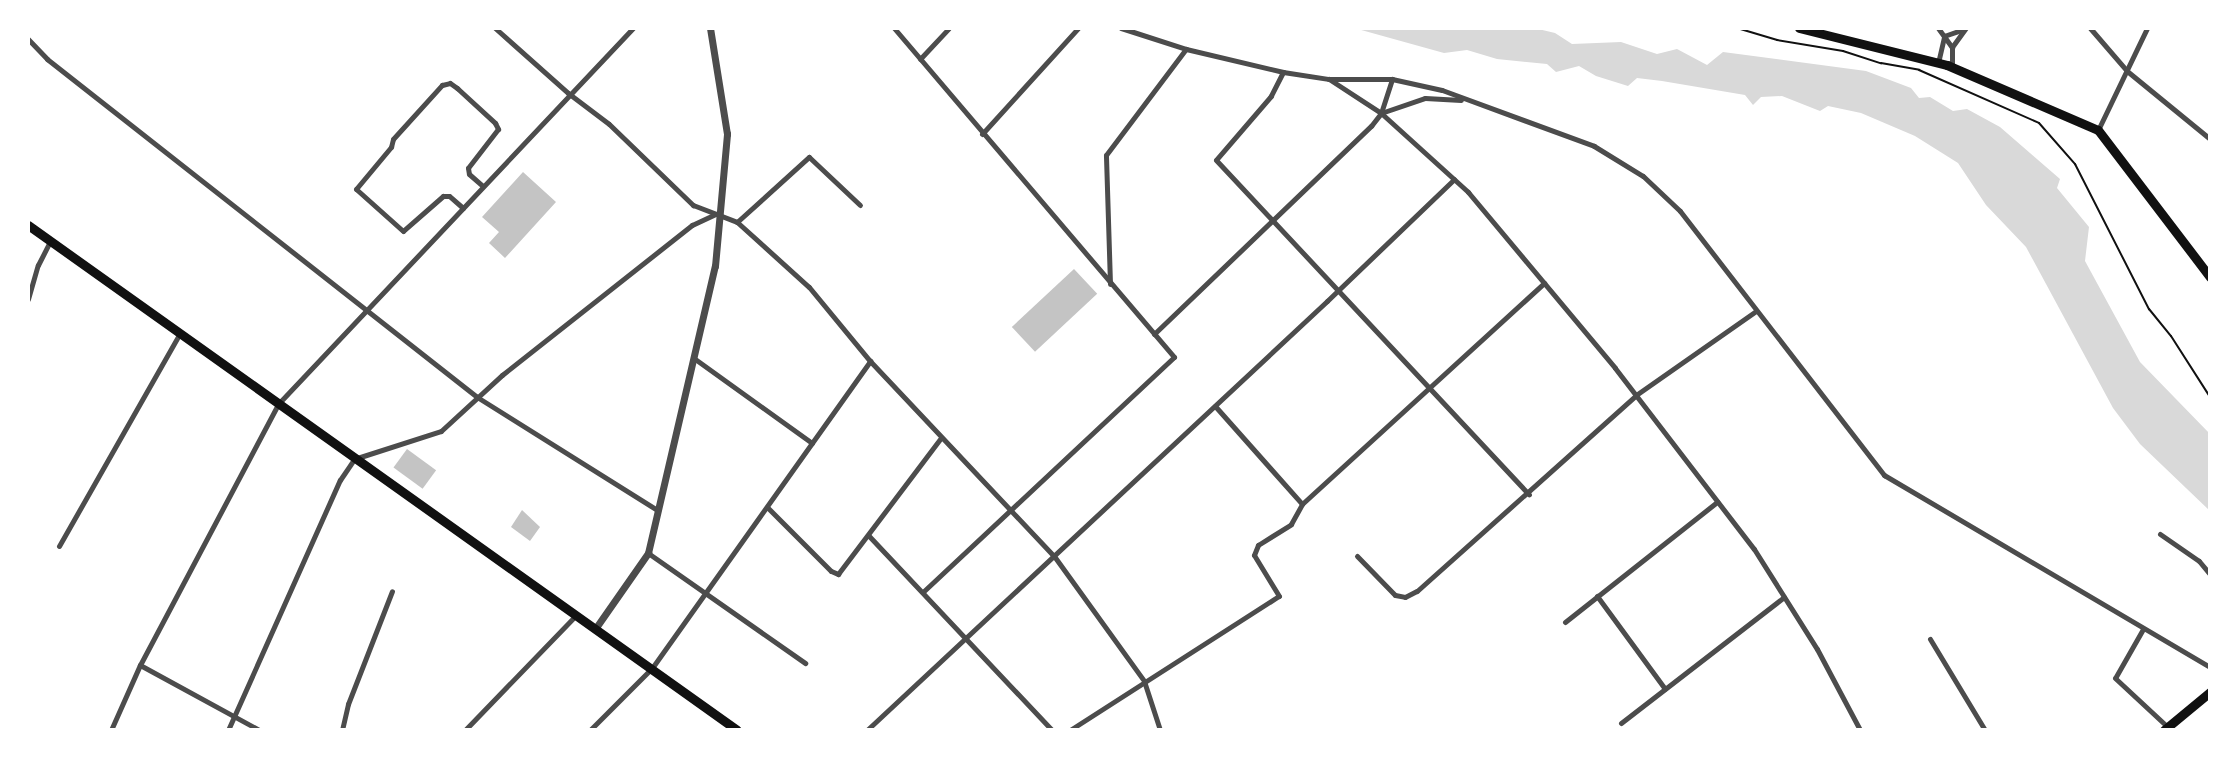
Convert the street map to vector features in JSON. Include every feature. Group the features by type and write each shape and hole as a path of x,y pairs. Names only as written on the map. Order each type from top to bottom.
{"main road":[{"path":"1799,28 1952,67 2098,130 2210,277"},
{"path":"28,225 737,730"},
{"path":"2168,729 2210,692"}],"street":[{"path":"495,28 568,93 609,124 693,205 737,222 809,287 870,361 1054,556 1144,681 1160,730"},
{"path":"111,730 140,666 279,403 568,93 633,28"},
{"path":"595,629 648,553 715,266 727,134 710,28"},
{"path":"894,28 1174,357 923,592"},
{"path":"920,59 949,28"},
{"path":"982,134 1078,28"},
{"path":"1121,28 1186,49 1283,72 1329,79 1392,79 1443,90 1594,146 1643,176 1680,211 1884,475 2210,667"},
{"path":"1938,28 1952,47"},
{"path":"1944,36 1965,28"},
{"path":"1952,67 1952,47 1965,28"},
{"path":"2090,28 2126,71 2210,139"},
{"path":"2098,130 2147,28"},
{"path":"1938,63 1944,36"},
{"path":"28,39 47,59 477,397 657,510"},
{"path":"1110,285 1105,155 1186,49"},
{"path":"1283,72 1271,96 1216,160 1529,494"},
{"path":"1329,79 1381,113 1454,178 1499,226 1636,396 1754,549 1824,661 1860,730"},
{"path":"1381,113 1392,79"},
{"path":"463,208 449,197 443,196 403,231 356,189 391,147 393,139 442,85 450,83 457,88 495,123 498,129 468,168 469,174 483,186"},
{"path":"1154,334 1274,221 1381,113 1425,98 1464,100"},
{"path":"737,222 809,157 860,205"},
{"path":"867,730 1215,406 1454,178"},
{"path":"228,730 340,480 354,459 441,431 477,397 692,225 718,214"},
{"path":"28,299 38,265 50,241"},
{"path":"1070,730 1279,596 1254,555 1258,545 1291,524 1302,505 1544,283"},
{"path":"1357,556 1395,595 1405,597 1426,583 1529,494 1636,396 1756,311"},
{"path":"59,546 180,333"},
{"path":"695,359 812,443"},
{"path":"590,730 652,668 870,361"},
{"path":"1215,406 1302,505"},
{"path":"768,508 831,571 838,574 942,438"},
{"path":"1565,622 1717,502"},
{"path":"2160,534 2199,561 2210,574"},
{"path":"869,536 1052,730"},
{"path":"648,553 805,663"},
{"path":"342,730 392,591"},
{"path":"1597,596 1665,689"},
{"path":"1621,723 1784,597"},
{"path":"465,730 576,615"},
{"path":"2143,629 2115,678 2168,729"},
{"path":"1930,639 1985,730"},
{"path":"140,666 259,730"}],"path":[{"path":"1737,28 1769,38 1843,51 1919,70 2039,123 2075,164 2149,309 2171,335 2210,397"}],"shaded area":[{"path":"1354,28 1534,28 1555,33 1572,44 1621,42 1657,54 1677,49 1707,65 1723,52 1866,71 1911,88 1919,98 1930,97 1953,111 1967,109 2000,127 2060,179 2057,188 2089,227 2085,261 2140,362 2210,434 2210,511 2140,444 2113,408 2026,247 1986,205 1958,163 1915,136 1861,113 1828,106 1820,111 1782,96 1761,97 1753,105 1745,95 1662,81 1637,78 1628,86 1596,76 1579,66 1556,72 1547,64 1497,59 1467,50 1444,53"}],"building":[{"path":"523,172 556,202 505,258 489,243 499,232 482,217"},
{"path":"1074,269 1097,294 1035,352 1012,327"},
{"path":"407,449 436,470 423,489 393,468"},
{"path":"522,510 540,527 530,541 511,527"}]}
